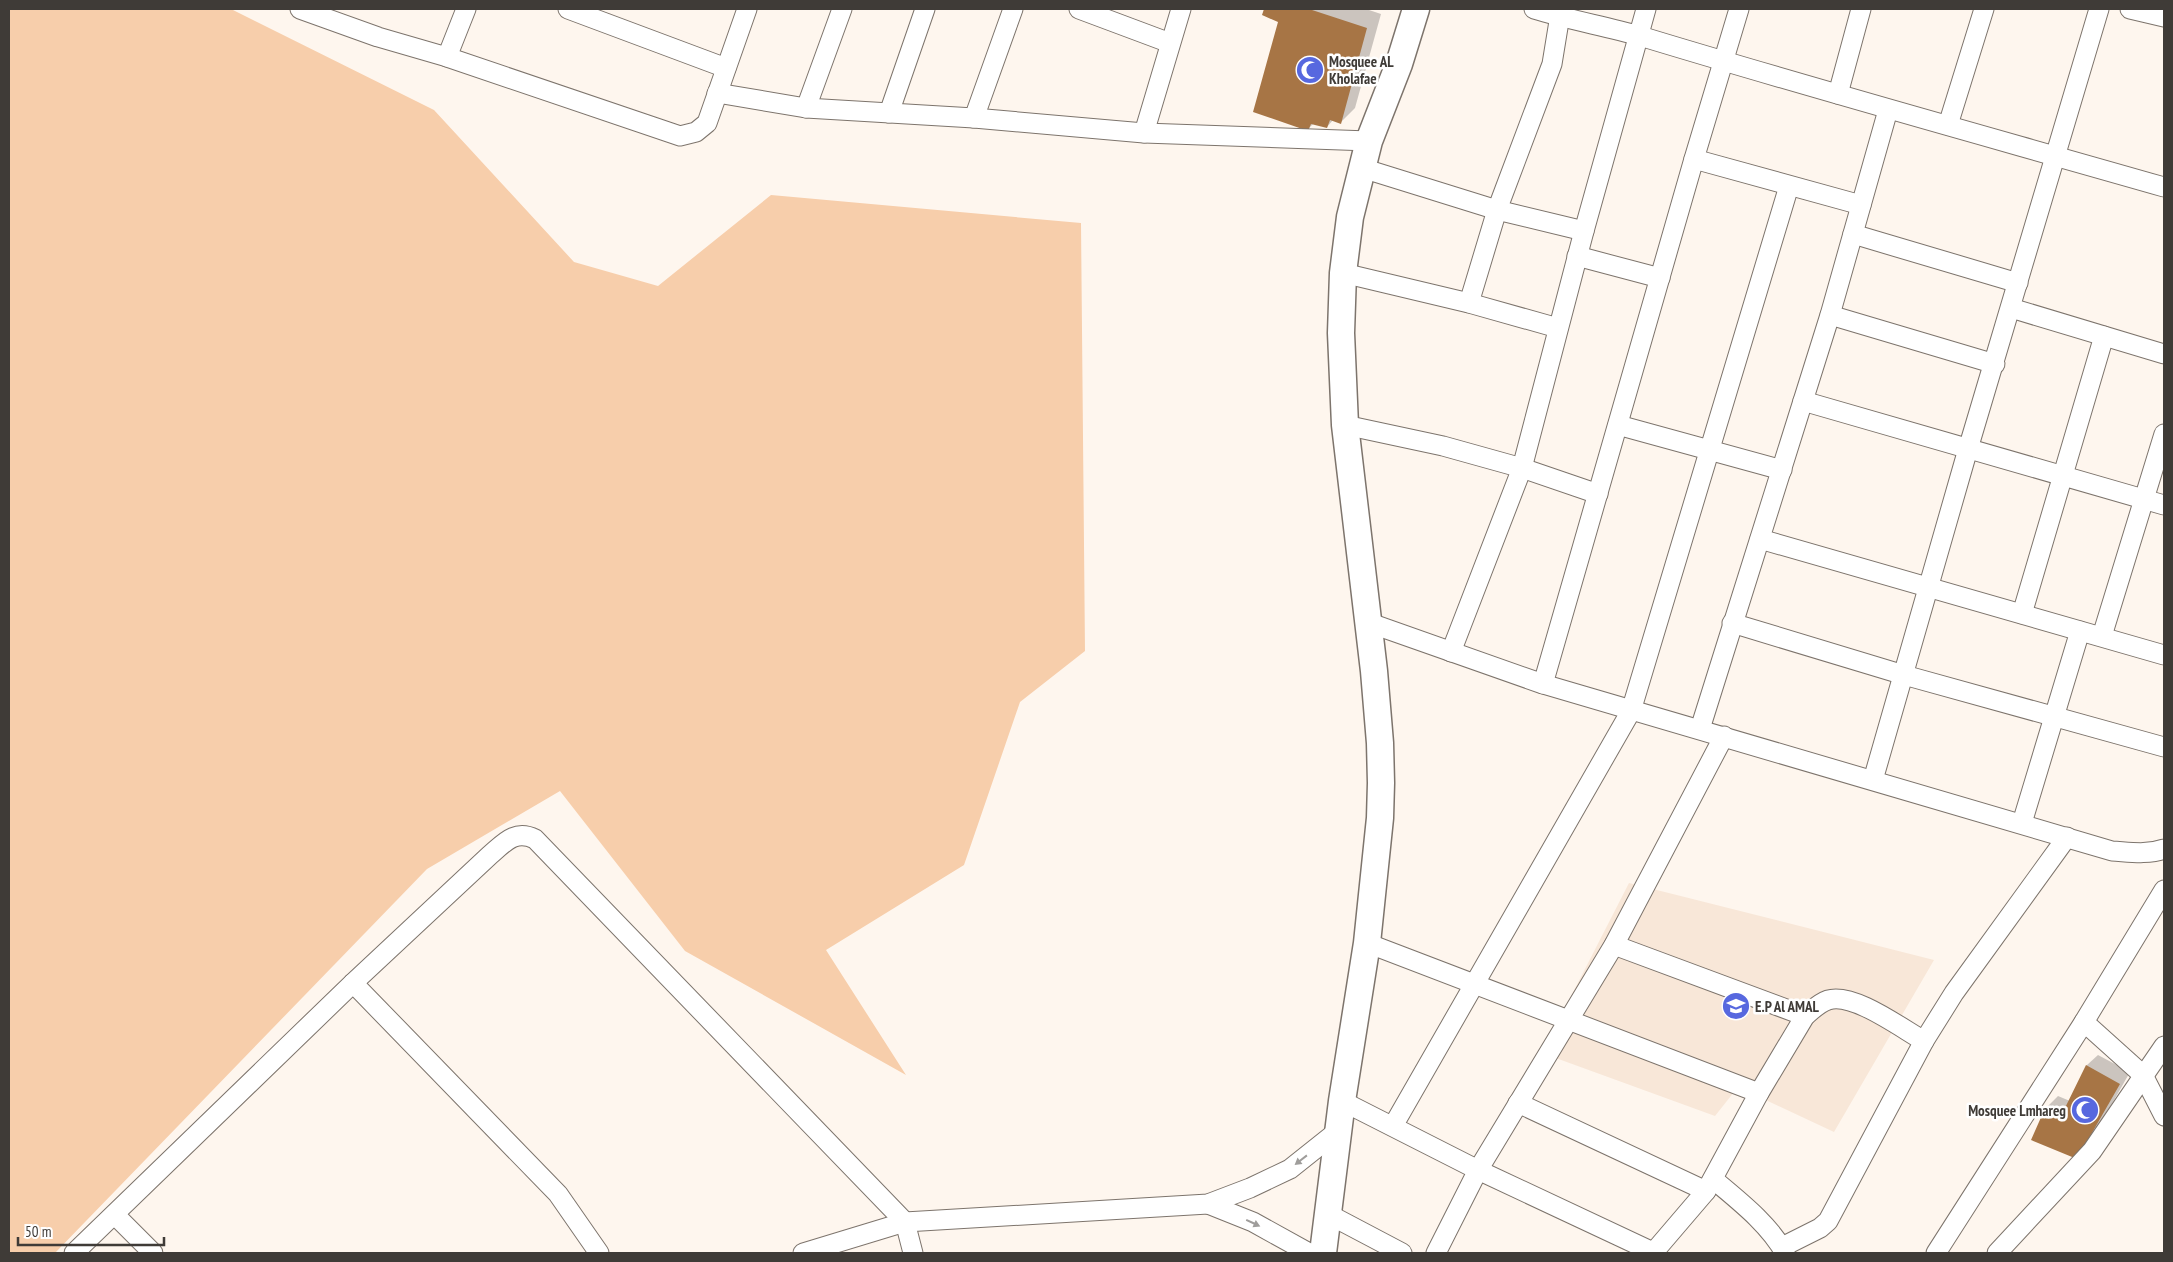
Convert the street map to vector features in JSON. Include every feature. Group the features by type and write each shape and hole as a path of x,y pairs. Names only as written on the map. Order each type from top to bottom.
{"main road":[{"path":"1323,1253 1342,1101 1367,943 1380,818 1381,782 1380,734 1345,425 1341,334 1343,273 1350,217 1369,141 1399,64 1414,9"}],"street":[{"path":"300,9 378,37 448,58 680,136 696,132 707,123 747,9"},
{"path":"448,58 466,9"},
{"path":"568,9 726,68"},
{"path":"806,108 842,9"},
{"path":"889,113 925,9"},
{"path":"974,118 1013,9"},
{"path":"1079,9 1170,43"},
{"path":"1144,133 1181,9"},
{"path":"1534,9 1560,13 1888,110 1948,125 2164,187"},
{"path":"1451,652 1522,468 1577,256 1646,9"},
{"path":"1543,684 1722,62 1739,9"},
{"path":"1838,94 1861,9"},
{"path":"1948,125 1984,9"},
{"path":"1873,780 1930,588 1968,449 1995,364 2099,9"},
{"path":"2130,9 2164,16"},
{"path":"1469,304 1498,210 1552,64 1560,13"},
{"path":"717,93 806,108 974,118 1144,133 1369,141"},
{"path":"1700,729 1830,315 1888,110"},
{"path":"1694,159 1861,205"},
{"path":"1362,168 1498,210 1584,231"},
{"path":"1393,1126 1631,711 1789,186"},
{"path":"1853,234 2018,283"},
{"path":"1577,256 1660,278"},
{"path":"1343,273 1558,328"},
{"path":"2011,308 2104,336 2163,349"},
{"path":"1830,315 1995,364"},
{"path":"2022,614 2104,336"},
{"path":"1803,401 2164,505"},
{"path":"1345,425 1443,446 1522,468 1598,494"},
{"path":"1618,425 1782,470"},
{"path":"2102,636 2164,434"},
{"path":"1760,539 2164,655"},
{"path":"1367,622 1543,684 2022,823 2112,851 2136,853 2155,852 2164,849"},
{"path":"1732,623 1904,674 2164,747"},
{"path":"2022,823 2080,630"},
{"path":"1436,1253 1478,1170 1614,945 1724,736"},
{"path":"74,1253 353,983 490,854 512,836 521,834 527,835 541,846 905,1222 913,1253"},
{"path":"1518,1103 1710,1185 1748,1208 1783,1250 1820,1228 1828,1221 1924,1041 1954,993 2066,837"},
{"path":"1936,1253 2084,1022 2164,890"},
{"path":"1367,943 1476,983 1759,1093"},
{"path":"1614,945 1805,1016"},
{"path":"353,983 558,1194 599,1253"},
{"path":"1342,1101 1478,1170 1654,1253 1710,1185 1759,1093 1805,1016 1816,1006 1828,1000 1844,999 1859,1004 1924,1041"},
{"path":"2084,1022 2143,1075 2164,1116"},
{"path":"1997,1253 2092,1151 2164,1046"},
{"path":"804,1253 905,1222 1208,1204 1250,1188 1290,1169 1339,1130"},
{"path":"1208,1204 1253,1222 1309,1253"},
{"path":"115,1214 153,1253"},
{"path":"1328,1214 1402,1253"}],"shaded area":[{"path":"9,9 231,9 434,110 574,262 658,286 771,195 1081,223 1085,651 1020,702 964,865 826,950 906,1075 685,951 560,791 427,869 55,1253 9,1253"},
{"name":"E.P Al AMAL","path":"1629,883 1934,960 1834,1132 1738,1087 1715,1116 1542,1053"}],"building":[{"name":"Mosquee AL Kholafae","path":"1264,9 1309,9 1367,28 1341,124 1330,120 1327,128 1311,124 1308,131 1253,112 1278,22 1262,15"},
{"name":"Mosquee Lmhareg","path":"2086,1065 2120,1084 2077,1159 2031,1140 2046,1106 2062,1114"}],"place":[{"name":"Mosquee AL Kholafae","path":"1310,70"},
{"name":"E.P Al AMAL","path":"1736,1006"},
{"name":"Mosquee Lmhareg","path":"2085,1110"}]}
